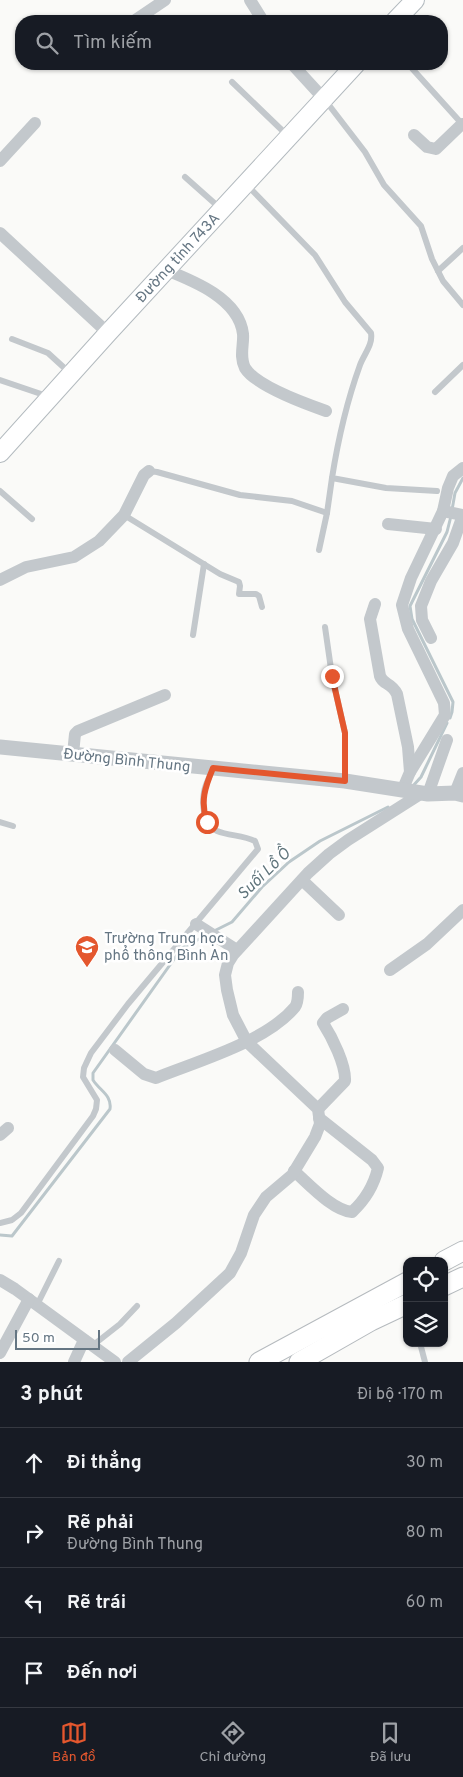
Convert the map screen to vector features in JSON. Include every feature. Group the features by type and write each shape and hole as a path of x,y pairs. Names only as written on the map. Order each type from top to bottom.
{"main road":[{"path":"401,15 415,0"},
{"name":"Đường tỉnh 743A","path":"0,453 351,70"},
{"path":"448,1260 463,1251"},
{"path":"448,1284 463,1277"},
{"path":"259,1362 403,1284"},
{"path":"300,1362 371,1321 403,1306"}],"street":[{"path":"143,15 165,0"},
{"path":"250,0 259,15"},
{"path":"297,70 324,99"},
{"path":"0,161 35,123"},
{"path":"414,135 427,147 436,149 462,124"},
{"path":"0,233 108,333"},
{"path":"166,270 208,288 225,303 237,318 243,333 242,360 251,376 302,403 326,412"},
{"path":"410,772 445,714 444,703 408,629 402,605 412,578 436,529 451,482 454,476 463,468"},
{"path":"0,580 26,567 74,557 99,541 124,515 144,475 149,471"},
{"path":"431,638 422,620 421,606 431,581 453,544 462,514 443,511"},
{"path":"388,524 436,529"},
{"path":"375,604 370,619 380,676 384,682 394,687 397,694 408,747 410,772 416,792"},
{"path":"73,754 75,734 78,731 165,695"},
{"path":"294,1171 326,1199 344,1211 352,1212 361,1204 375,1181 378,1168 372,1160 319,1113 247,1042 233,1015 225,975 228,963 302,880 329,854 416,792 447,740"},
{"name":"Đường Bình Thung","path":"0,746 345,781 416,792 459,794"},
{"path":"459,794 463,773"},
{"path":"302,880 339,915"},
{"path":"390,970 427,944 463,910"},
{"path":"199,926 238,950"},
{"path":"115,1050 144,1074 156,1078 247,1042 273,1026 296,1006 298,992"},
{"path":"128,1362 200,1302 230,1273 241,1253 254,1215 266,1197 292,1175 315,1137 320,1124 319,1113 345,1081 346,1074 330,1034 323,1024 327,1018 344,1009"},
{"path":"0,1280 115,1362"},
{"path":"0,1352 33,1302"},
{"path":"74,1362 88,1343"}],"lane":[{"path":"413,70 462,124"},
{"path":"232,82 288,137"},
{"path":"324,99 357,140 384,185 420,226 438,271 449,290 463,305"},
{"path":"185,177 222,210"},
{"path":"246,183 315,255 345,302 371,333 372,339 351,392 340,437 319,550"},
{"path":"438,271 463,248"},
{"path":"12,339 48,353 72,375"},
{"path":"435,392 463,365"},
{"path":"0,380 51,397"},
{"path":"149,471 240,495 292,501 327,513"},
{"path":"332,478 386,488 437,491"},
{"path":"0,491 32,519"},
{"path":"124,515 204,564 239,582 239,594 256,594 259,596 262,607"},
{"path":"193,635 204,564"},
{"path":"325,627 332,676 345,733 345,781"},
{"path":"0,1223 12,1220 21,1212 93,1116 97,1100 83,1077 84,1068 91,1053 128,1004 199,926 258,849 255,841 247,837 215,830 207,822 203,810 204,790 213,768"},
{"path":"0,822 13,826"},
{"path":"33,1302 59,1260"},
{"path":"88,1343 120,1324 136,1306"},
{"path":"421,1347 425,1362"}],"waterway":[{"name":"Suối Lồ Ồ","path":"452,510 455,493 463,478"},
{"name":"Suối Lồ Ồ","path":"450,718 453,702 412,619 410,606 447,532 451,516"},
{"name":"Suối Lồ Ồ","path":"412,787 421,777 447,723"},
{"name":"Suối Lồ Ồ","path":"214,931 232,922 262,887 289,862 320,841 388,807"},
{"name":"Suối Lồ Ồ","path":"0,1235 12,1236 110,1109 109,1100 105,1093 93,1080 93,1073 182,948 207,935"}],"place":[{"name":"Trường Trung học phổ thông Bình An","path":"87,968"}],"route":[{"path":"207,822 203,810 204,790 213,768 345,781 345,733 332,676"}]}
